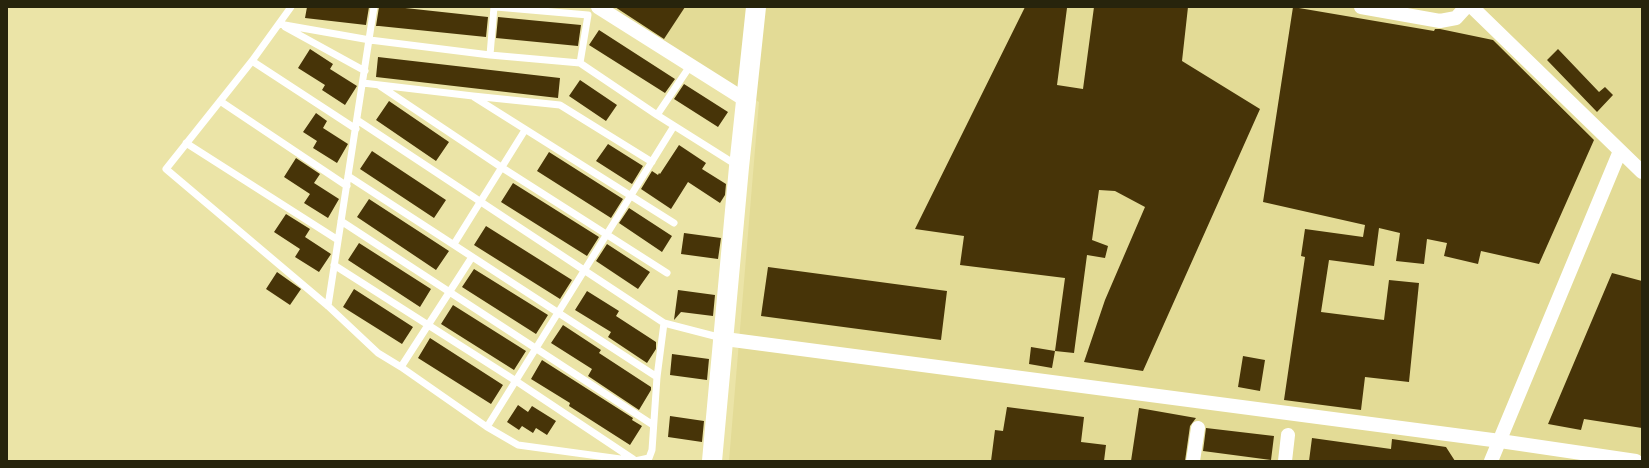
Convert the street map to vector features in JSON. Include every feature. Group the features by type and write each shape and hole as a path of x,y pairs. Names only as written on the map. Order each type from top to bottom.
{"main road":[{"path":"712,461 725,339 739,167 756,7"}],"street":[{"path":"598,7 747,101"},
{"path":"1361,7 1440,21 1456,18 1466,7"},
{"path":"1472,7 1642,172"},
{"path":"1490,461 1500,441 1620,151"},
{"path":"725,339 1500,441 1636,461"},
{"path":"1193,461 1198,428"},
{"path":"1286,461 1288,435"}],"lane":[{"path":"291,7 252,61 166,169 328,306 378,353 518,445 635,461 649,458 652,450 657,377 664,323"},
{"path":"328,306 374,7"},
{"path":"490,55 495,7 588,15 580,63"},
{"path":"279,24 370,40 490,55 580,63 657,115 739,167"},
{"path":"279,24 365,71"},
{"path":"252,61 356,129"},
{"path":"657,115 690,66"},
{"path":"363,83 560,105 652,162"},
{"path":"380,86 502,167 667,273"},
{"path":"473,96 674,223"},
{"path":"220,101 347,186"},
{"path":"357,120 664,323 725,339"},
{"path":"487,426 674,126"},
{"path":"454,244 525,130"},
{"path":"186,143 338,240"},
{"path":"348,176 657,377"},
{"path":"341,221 653,425"},
{"path":"401,367 472,257"},
{"path":"334,265 516,381 635,461"}],"shaded area":[{"path":"607,7 1642,7 1642,461 729,461 759,102"}],"building":[{"path":"307,7 369,7 366,25 305,18"},
{"path":"379,7 396,7 488,17 486,37 376,26"},
{"path":"615,7 685,7 664,39"},
{"path":"1025,7 1067,8 1057,85 1083,89 1094,7 1188,7 1182,61 1260,109 1143,371 1084,362 1105,300 1145,207 1115,191 1099,190 1092,240 1108,246 1105,258 1087,255 1074,353 1055,351 1065,278 960,265 964,236 915,229"},
{"path":"1293,7 1434,31 1435,29 1440,29 1493,40 1594,140 1539,264 1481,251 1478,264 1444,256 1447,243 1427,239 1424,264 1396,261 1400,233 1379,228 1374,266 1329,260 1321,312 1384,320 1389,280 1419,283 1409,382 1365,377 1361,410 1284,400 1305,257 1301,256 1305,229 1363,237 1365,225 1263,202"},
{"path":"498,17 581,25 578,46 496,38"},
{"path":"599,30 675,79 665,93 589,45"},
{"path":"310,49 333,64 330,69 357,86 345,105 322,90 325,85 298,68"},
{"path":"1558,49 1599,92 1605,87 1613,95 1597,112 1547,60"},
{"path":"378,57 560,78 558,98 376,77"},
{"path":"580,80 617,105 606,121 569,96"},
{"path":"684,84 728,112 718,127 674,99"},
{"path":"389,101 449,142 436,161 376,120"},
{"path":"316,113 327,121 323,128 348,144 337,163 313,148 317,141 303,132"},
{"path":"608,144 643,166 632,184 596,161"},
{"path":"679,145 706,163 702,169 726,184 725,195 720,203 688,182 671,209 641,189 652,171 658,175 659,173 660,174"},
{"path":"372,151 446,200 434,218 360,169"},
{"path":"549,152 623,199 611,218 537,171"},
{"path":"296,158 320,174 314,183 339,199 328,218 304,203 310,194 284,177"},
{"path":"513,183 599,237 587,256 501,202"},
{"path":"369,199 449,251 436,270 357,217"},
{"path":"629,208 672,236 662,252 619,223"},
{"path":"286,214 310,229 305,237 331,254 319,272 295,257 300,249 274,232"},
{"path":"486,226 572,280 560,299 474,245"},
{"path":"684,233 721,238 718,259 681,254"},
{"path":"359,243 431,289 420,307 348,260"},
{"path":"607,244 650,272 638,289 596,261"},
{"path":"768,267 947,291 941,340 761,316"},
{"path":"474,269 548,315 536,334 462,287"},
{"path":"277,272 301,289 290,305 266,289"},
{"path":"1612,273 1642,281 1642,428 1584,419 1581,430 1548,424"},
{"path":"354,289 413,327 402,344 343,307"},
{"path":"678,290 715,295 713,316 681,312 674,320"},
{"path":"587,291 619,311 616,316 656,342 656,349 647,363 608,337 611,332 575,310"},
{"path":"453,305 526,351 514,370 441,324"},
{"path":"563,325 601,350 599,353 651,387 651,390 639,410 588,376 592,369 551,343"},
{"path":"430,338 503,385 491,404 418,358"},
{"path":"1031,347 1055,351 1052,368 1029,364"},
{"path":"672,354 709,359 707,380 670,375"},
{"path":"1243,356 1265,360 1260,391 1238,387"},
{"path":"542,360 633,418 632,420 642,426 630,445 569,406 570,403 531,379"},
{"path":"518,405 528,412 532,406 556,421 547,435 536,428 533,433 522,426 519,430 507,422"},
{"path":"1007,407 1084,417 1081,442 1106,445 1104,461 991,461 995,430 1003,431"},
{"path":"1139,408 1196,418 1190,426 1185,461 1131,461"},
{"path":"670,416 704,421 702,442 668,437"},
{"path":"1206,428 1274,436 1271,460 1203,451"},
{"path":"1312,438 1391,449 1392,439 1446,447 1455,461 1309,461"}]}
